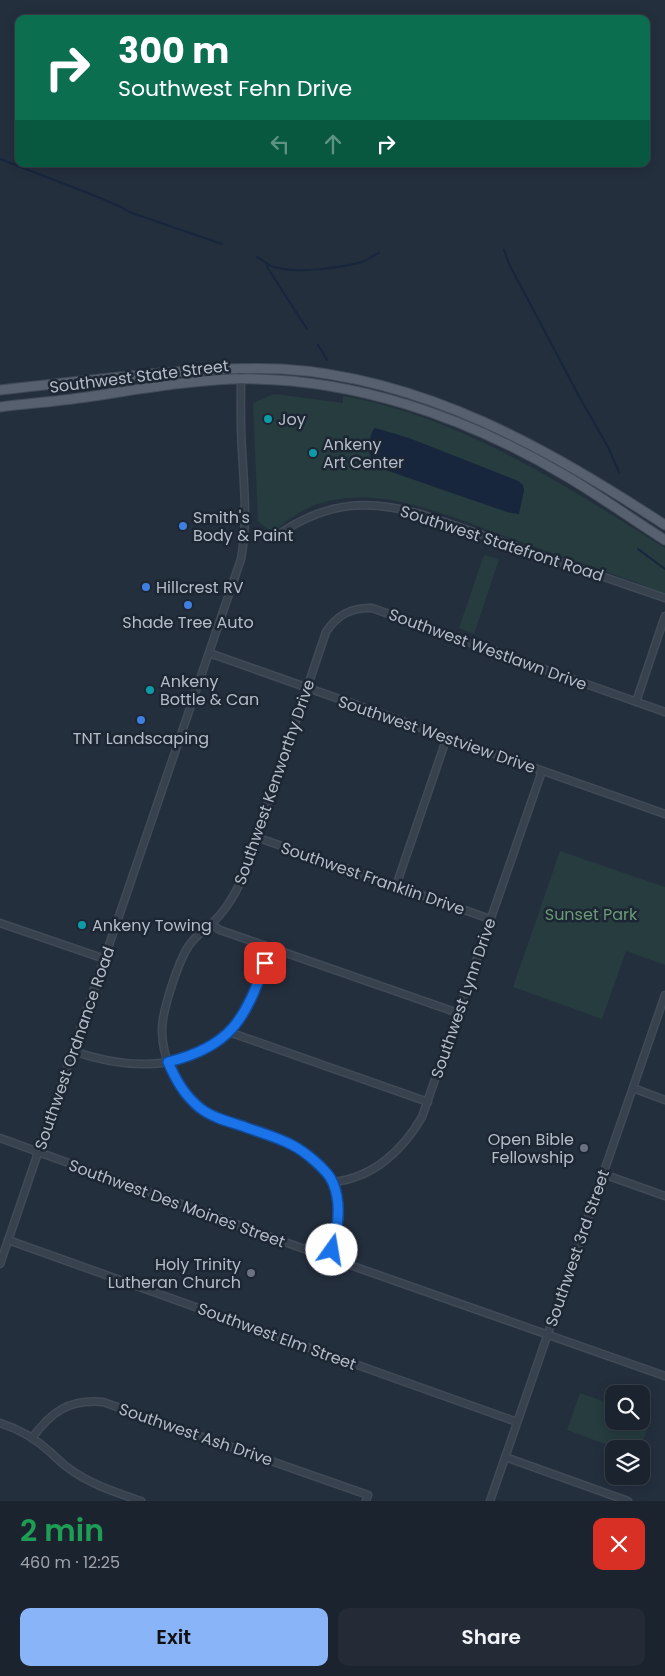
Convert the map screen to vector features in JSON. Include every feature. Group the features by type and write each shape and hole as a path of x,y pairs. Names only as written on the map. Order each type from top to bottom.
{"main road":[{"name":"Southwest State Street","path":"0,390 133,376 241,368 282,369 328,374 373,383 424,398 475,417 537,447 602,484 665,525"},
{"name":"Southwest State Street","path":"0,407 94,396 180,383 241,379 300,381 339,387 380,396 435,414 488,436 541,462 590,491 665,540"}],"street":[{"name":"Southwest Ordnance Road","path":"0,1264 236,576 244,542 246,506 242,447 241,368"},
{"name":"Southwest Statefront Road","path":"282,532 307,517 340,506 370,504 396,508 424,515 665,598"},
{"name":"Southwest Westlawn Drive","path":"323,640 331,624 345,612 372,608 665,712"},
{"path":"636,702 665,616"},
{"name":"Southwest Kenworthy Drive","path":"323,640 235,894 228,905 189,946 182,958 166,1006 162,1034 168,1062 177,1083 187,1097 201,1108 224,1120 292,1145 310,1156 333,1182 338,1205 338,1222 330,1257"},
{"name":"Southwest Westview Drive","path":"209,653 665,814"},
{"path":"396,886 447,737"},
{"name":"Southwest Lynn Drive","path":"333,1182 343,1181 369,1171 396,1152 414,1130 428,1102 542,771"},
{"name":"Southwest Franklin Drive","path":"256,837 490,919"},
{"path":"0,923 105,959"},
{"path":"211,924 220,930 458,1014"},
{"path":"73,1051 93,1058 143,1065 168,1062 200,1052 229,1032 250,1004 271,948"},
{"name":"Southwest 3rd Street","path":"490,1501 665,996"},
{"path":"229,1032 428,1102"},
{"path":"633,1088 665,1100"},
{"name":"Southwest Des Moines Street","path":"0,1138 665,1376"},
{"path":"603,1174 665,1196"},
{"name":"Southwest Elm Street","path":"8,1240 517,1422"},
{"name":"Southwest Ash Drive","path":"32,1438 42,1425 64,1407 80,1403 102,1402 367,1498"},
{"path":"0,1423 32,1438 49,1450 67,1467 87,1480 141,1501"},
{"path":"505,1457 628,1501"}],"green space":[{"path":"274,394 343,403 343,396 387,406 429,420 511,456 665,548 665,595 650,590 643,585 441,513 396,501 374,498 351,498 328,501 312,506 298,514 272,533 258,521 253,403"},
{"path":"484,555 499,559 474,634 459,628"},
{"name":"Sunset Park","path":"560,851 665,887 665,965 626,951 602,1019 513,987"},
{"path":"580,1393 605,1402 605,1430 647,1430 643,1440 605,1440 605,1444 567,1430"}],"water":[{"path":"375,428 409,438 518,481 523,485 524,490 519,514 507,512 377,467 371,459 369,448 372,432"}],"waterway":[{"path":"0,159 15,165"},
{"path":"21,167 93,195 129,212 222,244"},
{"path":"504,250 509,264 608,447 619,472"},
{"path":"257,257 274,267 306,270 353,264 364,261 379,253"},
{"path":"267,263 267,267 307,329"},
{"path":"318,345 327,360"},
{"path":"638,549 665,569"}],"place":[{"name":"Joy","path":"268,419"},
{"name":"Ankeny Art Center","path":"313,453"},
{"name":"Smith's Body & Paint","path":"183,526"},
{"name":"Hillcrest RV","path":"146,587"},
{"name":"Shade Tree Auto","path":"188,605"},
{"name":"Ankeny Bottle & Can","path":"150,690"},
{"name":"TNT Landscaping","path":"141,720"},
{"name":"Ankeny Towing","path":"82,925"},
{"name":"Open Bible Fellowship","path":"584,1148"},
{"name":"Holy Trinity Lutheran Church","path":"251,1273"}],"route":[{"path":"265,963 250,1004 229,1032 210,1047 200,1052 168,1062 177,1083 187,1097 208,1113 292,1145 310,1156 318,1164 333,1182 338,1205 336,1239 332,1250"}]}
